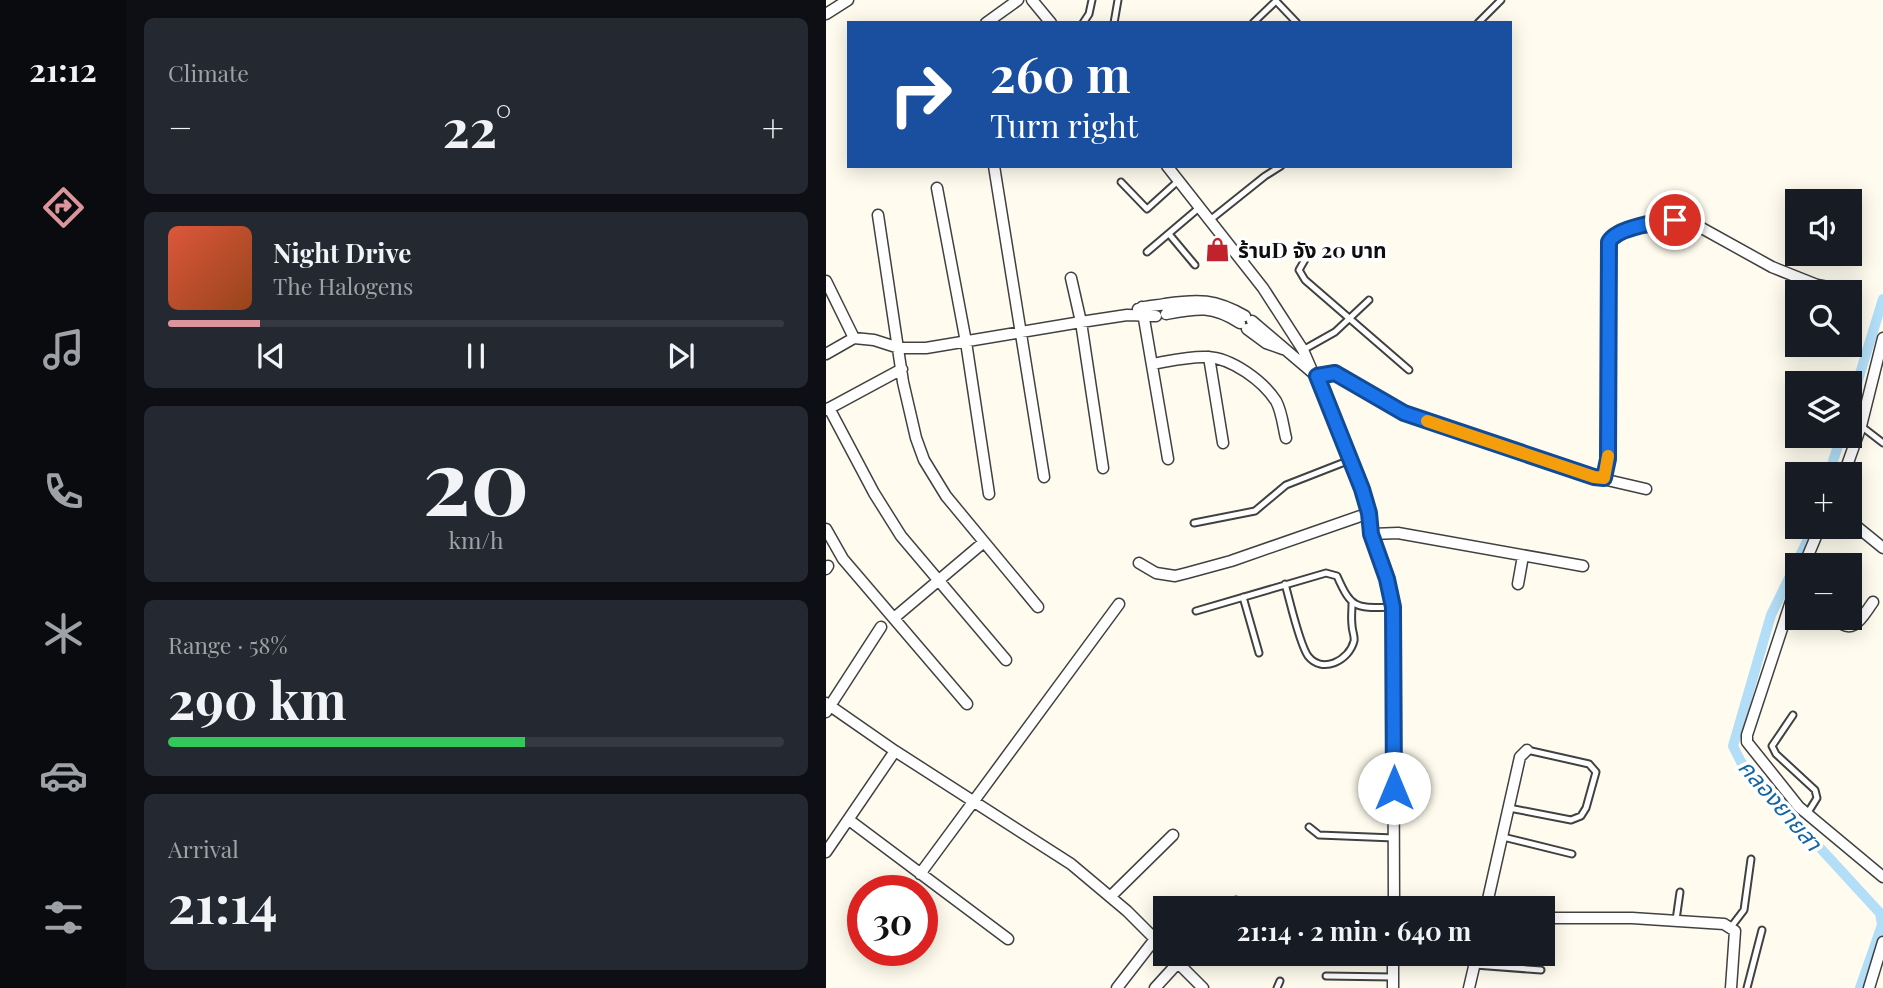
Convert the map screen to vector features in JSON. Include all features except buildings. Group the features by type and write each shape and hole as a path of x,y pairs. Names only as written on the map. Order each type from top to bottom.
{"street":[{"path":"826,14 848,0"},
{"path":"989,21 1018,0"},
{"path":"1032,0 1049,21"},
{"path":"994,168 1044,477"},
{"path":"1168,168 1263,288 1303,350 1350,460 1369,513 1371,534 1387,579 1393,607 1394,896"},
{"path":"937,188 966,342 989,494"},
{"path":"878,215 909,413 924,460 946,496 1038,607"},
{"path":"1604,478 1608,459 1609,242 1614,234 1659,222 1689,221 1772,267 1804,280"},
{"path":"1071,278 1081,322 1104,468"},
{"path":"826,281 854,338"},
{"path":"1142,312 1161,315 1204,305"},
{"path":"826,354 854,338 874,340 899,348 926,348 1142,312 1204,305 1270,335 1315,375 1335,373 1404,413 1594,477 1646,489"},
{"path":"1142,312 1168,459"},
{"path":"1862,421 1883,338"},
{"path":"1152,364 1209,357 1230,363 1266,390 1280,410 1286,438"},
{"path":"1209,357 1223,443"},
{"path":"902,369 828,409 888,517 1006,660"},
{"path":"1139,563 1156,573 1175,576 1231,561 1369,513"},
{"path":"826,528 843,559 967,704"},
{"path":"1862,531 1883,548"},
{"path":"1371,534 1398,533 1583,566"},
{"path":"894,618 984,542"},
{"path":"1518,584 1523,556"},
{"path":"1862,615 1873,602"},
{"path":"920,874 1119,604"},
{"path":"1785,620 1747,736 1750,748 1807,814 1883,877"},
{"path":"881,627 827,707 1071,864 1111,896 1153,937"},
{"path":"1489,896 1520,757 1527,750"},
{"path":"826,852 895,751"},
{"path":"849,821 1008,939"},
{"path":"1111,896 1173,835"},
{"path":"1555,918 1676,920 1724,924 1731,927 1735,936 1731,988"},
{"path":"1117,988 1153,942"},
{"path":"1868,988 1883,942"},
{"path":"1155,988 1174,966"},
{"path":"1180,966 1203,988"},
{"path":"1469,988 1475,966"}],"lane":[{"path":"1084,21 1093,0"},
{"path":"1114,21 1118,0"},
{"path":"1255,21 1276,0 1295,21"},
{"path":"1480,21 1501,0"},
{"path":"1210,220 1278,168"},
{"path":"1121,182 1147,209 1178,181"},
{"path":"1147,252 1200,207"},
{"path":"1169,234 1195,265"},
{"path":"1310,251 1301,265 1300,274 1409,370"},
{"path":"1303,350 1350,320 1369,300"},
{"path":"1862,426 1883,443"},
{"path":"1194,523 1255,511 1286,485 1350,460"},
{"path":"1196,611 1326,573 1337,576 1352,604 1371,608 1393,607"},
{"path":"1285,584 1306,654 1315,663 1327,666 1338,662 1352,645 1352,604"},
{"path":"1243,597 1259,653"},
{"path":"1793,715 1772,746 1776,754 1815,790 1817,798 1807,814"},
{"path":"1509,808 1571,820 1581,817 1586,808 1596,772 1594,768 1588,764 1527,750"},
{"path":"1309,827 1319,835 1394,838"},
{"path":"1503,837 1572,854"},
{"path":"1731,927 1744,910 1751,859"},
{"path":"1676,920 1680,892"},
{"path":"1747,988 1762,930"},
{"path":"1488,966 1541,970"},
{"path":"1326,976 1393,982"},
{"path":"1277,988 1280,981"}],"waterway":[{"name":"คลองยายสา","path":"1861,371 1883,299"},
{"name":"คลองยายสา","path":"1833,462 1837,448"},
{"name":"คลองยายสา","path":"1808,539 1771,615 1733,746 1741,762 1880,913 1882,925 1860,988"}],"slow traffic":[{"path":"1427,421 1594,477 1604,478 1608,456"}],"place":[{"name":"ร้านD จัง 20 บาท","path":"1218,249"}],"route":[{"path":"1394,788 1393,607 1387,579 1371,534 1369,513 1362,489 1317,376 1335,373 1404,413 1594,477 1604,478 1608,459 1609,242 1614,234 1675,220"}]}
